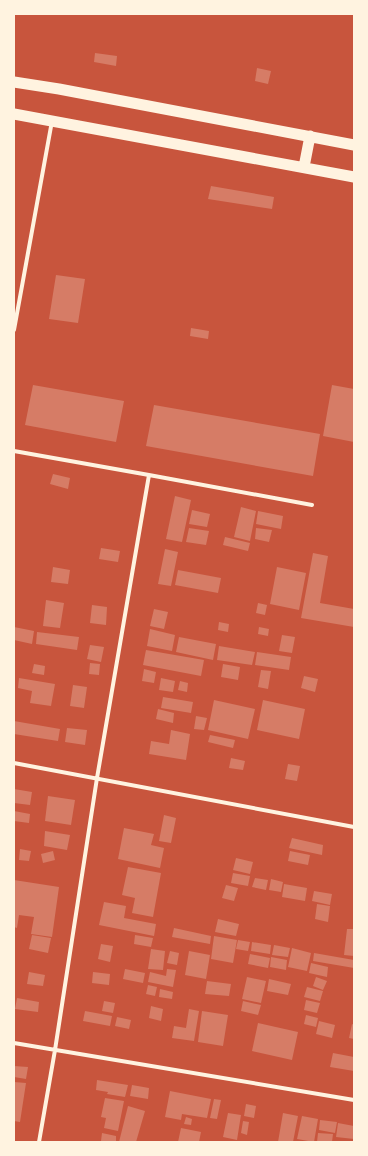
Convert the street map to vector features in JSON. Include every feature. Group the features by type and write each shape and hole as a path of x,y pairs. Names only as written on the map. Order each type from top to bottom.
{"highway":[{"path":"14,82 59,89 354,145"},
{"path":"14,114 354,177"},
{"path":"304,167 310,136"}],"street":[{"path":"14,330 52,121"},
{"path":"14,451 312,505"},
{"path":"39,1142 55,1050 97,778 150,476"},
{"path":"14,763 354,827"},
{"path":"14,1043 354,1100"}],"building":[{"path":"95,53 117,56 116,66 94,62"},
{"path":"257,68 271,71 268,84 255,81"},
{"path":"211,186 274,197 272,209 208,199"},
{"path":"56,275 85,279 78,323 49,319"},
{"path":"191,328 209,331 208,339 190,336"},
{"path":"33,385 124,401 116,442 25,425"},
{"path":"332,385 354,389 354,442 323,436"},
{"path":"154,405 320,434 313,476 146,446"},
{"path":"53,474 70,478 68,489 50,484"},
{"path":"175,496 191,500 182,542 166,539"},
{"path":"241,507 256,511 250,541 234,537"},
{"path":"192,510 210,514 207,527 189,524"},
{"path":"258,511 283,516 281,529 256,524"},
{"path":"189,528 209,531 206,545 186,542"},
{"path":"256,528 272,530 269,542 255,539"},
{"path":"225,537 250,543 248,551 223,545"},
{"path":"101,548 120,551 118,562 99,559"},
{"path":"165,549 178,552 171,586 158,584"},
{"path":"313,553 328,556 320,603 354,609 354,627 301,618"},
{"path":"53,567 70,570 68,584 51,582"},
{"path":"277,567 306,573 299,610 270,604"},
{"path":"178,570 221,578 218,593 175,585"},
{"path":"46,600 64,603 60,628 43,626"},
{"path":"258,603 267,605 265,615 256,613"},
{"path":"92,605 107,607 106,625 90,623"},
{"path":"154,609 168,612 164,629 150,626"},
{"path":"219,622 229,624 228,632 218,630"},
{"path":"14,627 34,631 32,644 14,640"},
{"path":"259,627 269,629 268,636 258,634"},
{"path":"150,629 175,635 172,651 147,646"},
{"path":"37,632 79,637 77,650 36,644"},
{"path":"282,635 295,637 292,653 279,651"},
{"path":"179,637 216,644 213,660 176,652"},
{"path":"90,645 104,647 101,662 87,659"},
{"path":"219,646 255,652 252,665 217,660"},
{"path":"146,650 204,660 201,676 143,665"},
{"path":"257,652 291,657 289,670 255,665"},
{"path":"90,663 100,664 99,675 89,674"},
{"path":"34,664 45,666 44,675 32,673"},
{"path":"223,664 240,667 238,680 221,677"},
{"path":"144,669 156,672 154,683 142,681"},
{"path":"261,670 271,671 268,689 258,687"},
{"path":"304,676 318,679 315,692 301,688"},
{"path":"19,678 55,684 51,706 30,703 32,691 18,688"},
{"path":"161,678 175,681 173,692 159,690"},
{"path":"180,681 188,683 187,692 178,690"},
{"path":"73,685 87,687 84,708 70,706"},
{"path":"163,697 193,702 191,713 161,708"},
{"path":"214,700 255,709 248,739 208,730"},
{"path":"263,700 305,709 299,739 257,730"},
{"path":"158,709 174,713 173,723 156,719"},
{"path":"196,716 207,718 204,730 194,729"},
{"path":"14,721 60,729 58,741 14,734"},
{"path":"67,728 87,730 85,745 65,742"},
{"path":"171,730 190,734 186,760 149,754 151,741 169,744"},
{"path":"210,735 235,740 233,748 208,742"},
{"path":"231,758 245,761 243,770 229,768"},
{"path":"288,764 300,766 297,781 285,779"},
{"path":"14,789 32,792 30,805 14,803"},
{"path":"48,796 75,800 71,825 45,821"},
{"path":"14,811 30,814 29,823 14,821"},
{"path":"164,815 176,818 171,843 159,841"},
{"path":"124,828 154,834 151,845 164,848 160,868 118,859"},
{"path":"45,831 70,835 67,850 44,846"},
{"path":"292,838 323,845 322,855 289,848"},
{"path":"20,849 31,851 29,861 19,860"},
{"path":"53,851 55,860 43,863 41,854"},
{"path":"290,851 310,855 308,865 288,861"},
{"path":"236,858 253,862 250,874 233,870"},
{"path":"128,867 161,873 153,917 132,913 135,898 122,895"},
{"path":"233,873 250,876 248,886 231,883"},
{"path":"255,878 268,880 266,890 252,887"},
{"path":"271,879 283,882 281,892 269,890"},
{"path":"14,880 59,887 52,937 31,934 34,917 19,915 17,928 14,927"},
{"path":"284,884 307,888 305,901 282,897"},
{"path":"226,885 238,888 234,901 222,898"},
{"path":"314,891 332,894 330,905 312,901"},
{"path":"104,902 126,906 124,918 156,924 154,936 99,925"},
{"path":"317,904 330,906 328,922 315,919"},
{"path":"218,919 239,924 236,936 215,932"},
{"path":"174,928 211,936 210,944 172,937"},
{"path":"347,929 354,929 354,956 344,955"},
{"path":"32,935 51,938 48,953 29,949"},
{"path":"135,935 153,938 151,947 134,944"},
{"path":"214,936 237,940 233,963 211,959"},
{"path":"238,940 250,942 248,951 236,949"},
{"path":"252,942 271,945 270,954 251,951"},
{"path":"101,944 113,946 110,962 98,959"},
{"path":"274,945 290,948 288,957 272,955"},
{"path":"292,948 311,953 307,971 288,967"},
{"path":"151,949 165,951 163,970 148,969"},
{"path":"170,951 179,953 177,965 167,963"},
{"path":"189,951 210,955 206,979 185,975"},
{"path":"314,953 354,960 354,968 313,961"},
{"path":"250,954 270,958 268,968 248,964"},
{"path":"271,957 287,960 286,970 270,967"},
{"path":"311,963 328,967 327,977 309,973"},
{"path":"125,969 145,973 143,983 123,979"},
{"path":"167,969 176,970 173,987 148,982 150,972 166,976"},
{"path":"29,972 45,975 43,986 27,984"},
{"path":"93,972 110,974 109,985 92,983"},
{"path":"247,977 266,981 261,1003 242,999"},
{"path":"316,977 327,981 323,990 313,986"},
{"path":"269,979 291,984 288,995 267,991"},
{"path":"207,981 231,984 229,996 205,994"},
{"path":"148,985 157,987 155,996 146,994"},
{"path":"307,987 323,991 320,1001 304,997"},
{"path":"160,989 173,992 172,999 159,997"},
{"path":"17,998 39,1002 38,1012 15,1009"},
{"path":"306,1000 320,1003 317,1013 304,1010"},
{"path":"104,1001 115,1003 113,1013 102,1011"},
{"path":"243,1001 261,1005 258,1015 241,1011"},
{"path":"151,1006 163,1009 161,1021 149,1018"},
{"path":"189,1009 199,1011 194,1041 172,1038 174,1026 186,1028"},
{"path":"85,1011 112,1016 110,1026 83,1021"},
{"path":"202,1011 228,1015 223,1046 198,1042"},
{"path":"306,1015 318,1018 316,1027 304,1024"},
{"path":"117,1017 131,1020 129,1029 115,1026"},
{"path":"319,1021 335,1025 332,1038 316,1034"},
{"path":"258,1023 298,1032 292,1060 252,1051"},
{"path":"352,1024 354,1025 354,1039 349,1038"},
{"path":"333,1053 354,1057 354,1071 330,1067"},
{"path":"14,1066 28,1067 26,1079 14,1077"},
{"path":"97,1080 128,1085 125,1097 107,1094 108,1092 96,1090"},
{"path":"14,1082 26,1083 20,1122 14,1121"},
{"path":"132,1085 149,1088 148,1099 130,1096"},
{"path":"170,1091 211,1099 207,1118 182,1114 181,1120 165,1117"},
{"path":"105,1098 124,1101 118,1131 104,1128 106,1118 101,1117"},
{"path":"214,1099 221,1100 217,1119 210,1118"},
{"path":"246,1104 256,1106 254,1118 244,1116"},
{"path":"128,1106 145,1111 136,1142 119,1142"},
{"path":"228,1113 241,1115 237,1140 223,1137"},
{"path":"283,1113 298,1116 293,1142 278,1142"},
{"path":"302,1116 318,1119 314,1142 297,1139"},
{"path":"186,1117 192,1119 191,1125 184,1124"},
{"path":"320,1120 337,1122 335,1133 319,1130"},
{"path":"243,1121 249,1122 247,1135 241,1133"},
{"path":"338,1123 354,1126 354,1139 336,1137"},
{"path":"181,1128 201,1132 199,1142 178,1142"},
{"path":"102,1133 116,1136 116,1142 101,1141"},
{"path":"318,1133 333,1134 332,1142 317,1142"}]}
